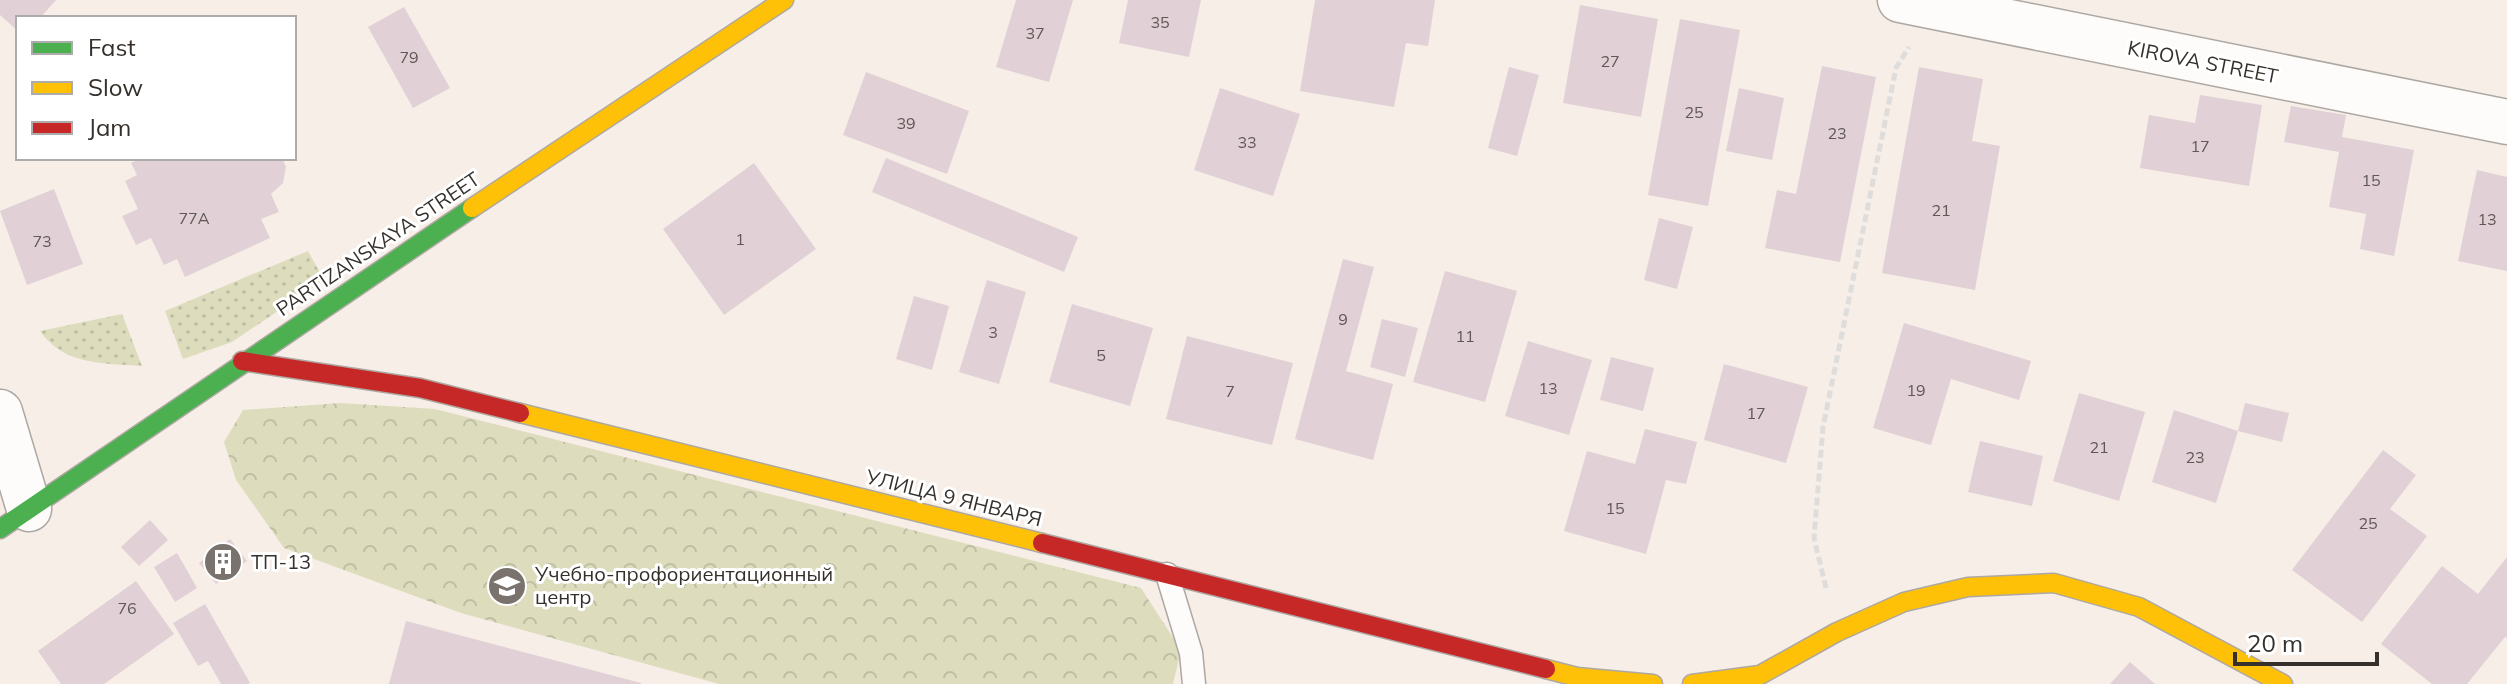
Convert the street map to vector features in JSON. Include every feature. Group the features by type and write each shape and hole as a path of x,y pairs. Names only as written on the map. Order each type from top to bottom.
{"street":[{"name":"PARTIZANSKAYA STREET","path":"15,519 242,361 784,0"},
{"name":"KIROVA STREET","path":"1916,4 2507,122"},
{"name":"УЛИЦА 9 ЯНВАРЯ","path":"242,361 420,388 1577,677 1653,684"},
{"path":"0,412 15,519"},
{"path":"1692,684 1761,680 1837,632 1904,602 1968,587 2054,583 2139,607 2283,684"}],"lane":[{"path":"1167,574 1191,653 1194,684"}],"path":[{"path":"1837,632 1814,538 1823,427 1896,68 1916,4"}],"green space":[{"path":"308,251 324,280 232,342 183,359 165,311"},
{"path":"122,314 142,366 99,363 73,357 61,351 40,331"},
{"path":"341,403 435,409 1141,588 1181,650 1173,684 719,684 461,613 284,548 236,480 224,442 243,410"}],"building":[{"path":"0,0 56,0 42,16 16,16 16,29 0,15"},
{"path":"1016,0 1073,0 1049,82 996,67"},
{"path":"1128,0 1201,0 1189,57 1119,43"},
{"path":"1315,0 1435,0 1428,46 1406,43 1394,107 1300,91"},
{"path":"1580,5 1658,19 1641,117 1563,103"},
{"path":"404,7 450,88 413,108 368,27"},
{"path":"1680,19 1740,30 1708,206 1648,195"},
{"path":"1822,66 1876,77 1840,262 1765,248 1777,190 1796,194"},
{"path":"1509,67 1539,75 1517,156 1488,148"},
{"path":"1919,67 1983,79 1972,141 2000,146 1975,290 1882,273"},
{"path":"866,72 969,111 947,174 843,135"},
{"path":"1220,88 1300,114 1273,196 1194,170"},
{"path":"1739,88 1784,98 1772,160 1726,151"},
{"path":"2200,95 2262,105 2249,186 2140,168 2149,115 2195,123"},
{"path":"2291,106 2346,115 2342,137 2414,150 2394,256 2360,249 2366,214 2329,207 2339,152 2284,142"},
{"path":"886,158 1078,237 1064,272 872,192"},
{"path":"138,160 283,160 286,167 283,183 271,194 279,212 261,219 270,238 185,277 177,259 164,265 151,238 136,245 122,216 138,209 125,181 137,175 131,163"},
{"path":"754,163 816,249 724,315 663,229"},
{"path":"2477,170 2507,177 2507,271 2458,261"},
{"path":"54,189 83,264 27,285 0,211"},
{"path":"1659,218 1693,227 1677,289 1644,280"},
{"path":"1343,259 1374,267 1346,371 1393,384 1373,460 1295,439"},
{"path":"1445,271 1517,291 1485,402 1413,382"},
{"path":"987,280 1026,292 999,384 959,372"},
{"path":"914,296 949,306 932,370 896,359"},
{"path":"1072,304 1153,328 1130,406 1049,382"},
{"path":"1382,319 1418,328 1405,377 1370,367"},
{"path":"1904,323 2031,361 2019,400 1951,379 1931,445 1873,428"},
{"path":"1187,336 1293,363 1272,445 1166,419"},
{"path":"1528,341 1592,360 1569,435 1505,416"},
{"path":"1611,357 1654,368 1643,411 1600,400"},
{"path":"1724,364 1808,387 1786,463 1704,440"},
{"path":"2079,393 2145,412 2119,501 2053,481"},
{"path":"2245,403 2289,413 2282,442 2238,431"},
{"path":"2174,410 2238,431 2216,503 2152,482"},
{"path":"1645,429 1697,442 1686,484 1666,480 1646,554 1564,531 1587,451 1635,464"},
{"path":"1980,441 2043,456 2032,506 1968,492"},
{"path":"2383,450 2416,475 2390,509 2427,536 2362,622 2292,570"},
{"path":"150,520 168,540 139,566 121,547"},
{"name":"ТП-13","path":"230,539 247,561 216,584 199,563"},
{"path":"177,553 197,588 175,602 154,567"},
{"path":"2507,557 2507,638 2467,684 2432,684 2381,644 2442,566 2478,594"},
{"path":"136,581 174,634 104,684 61,684 38,651"},
{"path":"205,604 250,683 221,684 208,661 198,666 173,623"},
{"path":"406,621 641,683 641,684 389,684"},
{"path":"2130,662 2155,684 2110,684"}],"traffic: fast":[{"path":"0,529 472,208"}],"traffic: slow":[{"path":"472,208 784,0"},
{"path":"520,413 1042,543"},
{"path":"1692,684 1760,675 1837,632 1904,602 1968,587 2054,583 2139,607 2283,684"},
{"path":"1546,669 1577,677 1653,684"}],"traffic: jam":[{"path":"242,361 420,388 520,413"},
{"path":"1042,543 1546,669"}],"place":[{"name":"ТП-13","path":"223,562"},
{"name":"Учебно-профориентационный центр","path":"507,586"}]}
